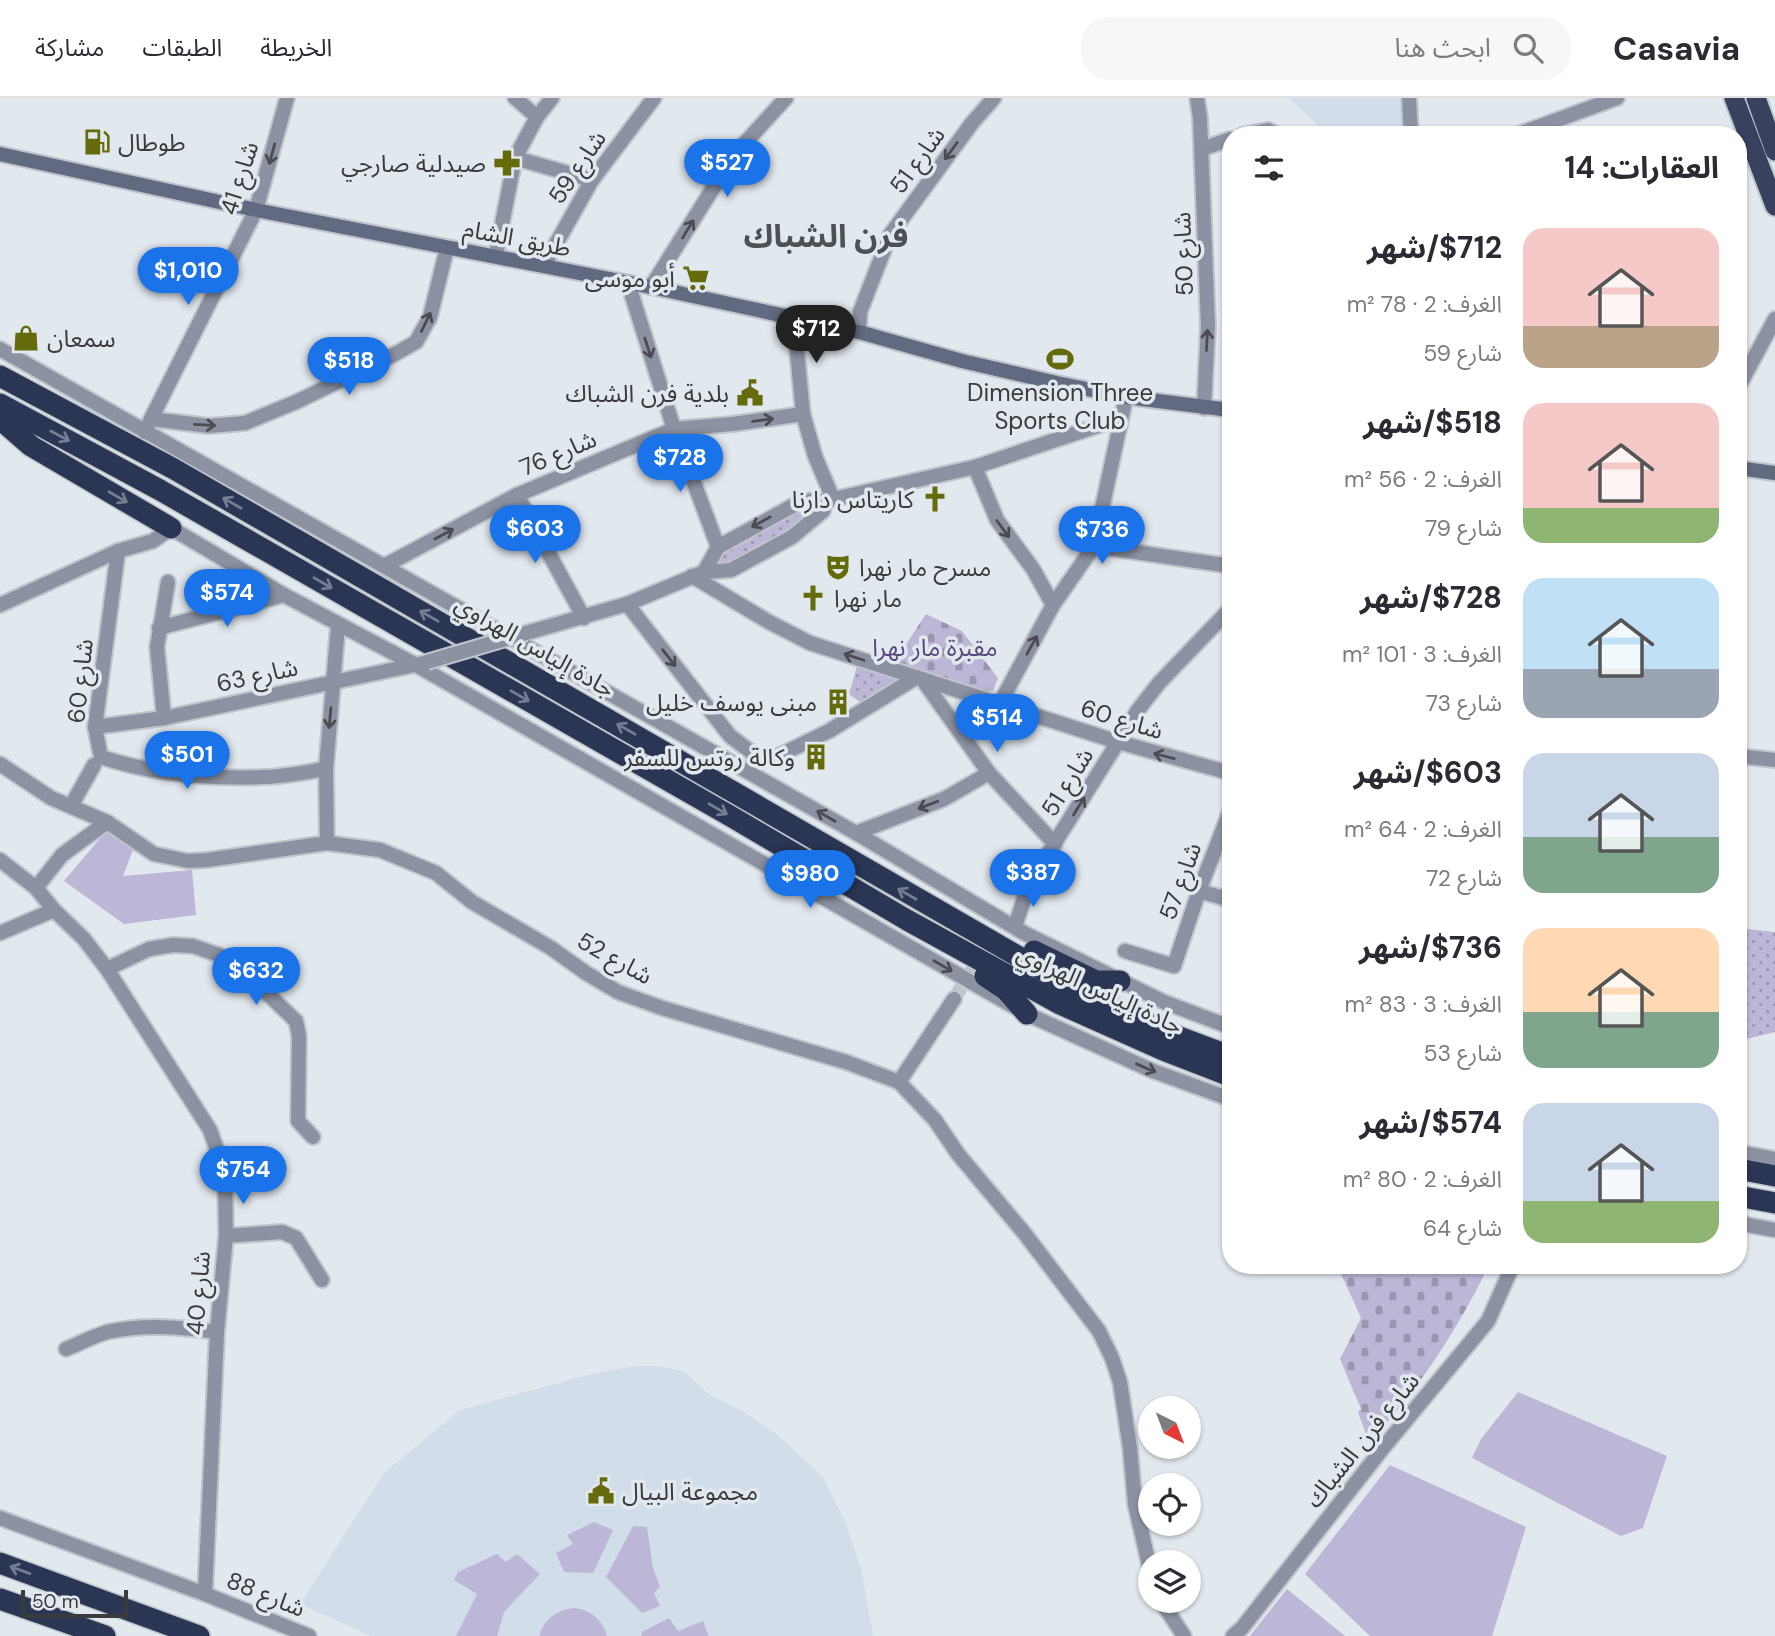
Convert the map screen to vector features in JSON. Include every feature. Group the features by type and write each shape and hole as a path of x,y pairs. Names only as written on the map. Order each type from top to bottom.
{"highway":[{"path":"1734,98 1745,126"},
{"path":"1756,98 1771,126 1775,151"},
{"path":"1747,132 1775,206"},
{"name":"جادة إلياس الهراوي","path":"0,376 198,483 1071,988 1174,1035 1222,1053"},
{"name":"جادة إلياس الهراوي","path":"0,404 160,490 907,920 1060,1004 1222,1073"},
{"path":"0,419 31,446 171,528"},
{"path":"947,916 981,923 1087,978 1120,981"},
{"path":"907,920 938,948 1006,990 1027,1014"},
{"path":"1747,1171 1775,1176"},
{"path":"1747,1198 1775,1203"},
{"path":"0,1563 199,1636"},
{"path":"0,1599 105,1636"}],"main road":[{"name":"طريق الشام","path":"0,154 256,210 651,287 859,332 962,361 1126,397 1222,409"},
{"path":"1747,469 1775,473"}],"street":[{"name":"شارع 41","path":"148,426 256,210 287,98"},
{"path":"515,98 537,117"},
{"path":"496,255 515,158 537,117 552,98"},
{"name":"شارع 59","path":"544,265 592,180 654,98"},
{"path":"651,287 734,155 786,98"},
{"name":"شارع 51","path":"859,332 860,312 890,235 972,123 994,98"},
{"name":"شارع 50","path":"1197,98 1202,149 1208,326 1204,408"},
{"path":"1409,98 1411,126"},
{"path":"1541,126 1617,98"},
{"path":"1202,149 1222,142"},
{"path":"515,158 592,180"},
{"path":"148,426 245,423 296,402 416,342 430,317 447,248"},
{"path":"628,283 674,429 718,547"},
{"path":"1747,371 1775,319"},
{"path":"794,320 803,414 829,500"},
{"name":"جادة إلياس الهراوي","path":"0,349 148,426 384,566 1120,981 1164,1002 1222,1024"},
{"path":"999,705 1053,605 1094,546 1126,397"},
{"name":"شارع 76","path":"384,566 517,495 674,429 803,414"},
{"path":"698,574 718,547 798,503 829,500 975,467 1121,418"},
{"path":"975,467 997,520 1033,569 1053,605"},
{"path":"517,495 584,618"},
{"name":"شارع 63","path":"95,727 164,718 421,664 584,618 627,604 698,574 731,570 792,537 823,511 829,500"},
{"path":"0,605 118,551 153,541 171,528"},
{"name":"جادة إلياس الهراوي","path":"171,528 338,625 421,664 1027,1014 1153,1071 1222,1096"},
{"path":"1094,546 1222,565"},
{"name":"شارع 60","path":"118,551 95,727 101,757 129,766 212,776 263,778 326,769"},
{"name":"شارع 60","path":"698,574 756,616 810,643 1118,742 1222,771"},
{"path":"164,718 157,647 168,582"},
{"path":"159,628 284,595"},
{"path":"627,604 730,736 755,755 764,758 774,758 828,731 919,678 989,773 1055,844"},
{"name":"شارع 51","path":"1012,920 1030,884 1138,710 1159,683 1222,617"},
{"path":"327,843 326,769 338,625"},
{"path":"1747,756 1775,760"},
{"name":"شارع 52","path":"0,764 51,798 107,822 154,854 188,861 327,843 380,850 436,873 472,902 551,948 618,992 662,1008 846,1062 899,1082"},
{"path":"71,806 94,765"},
{"path":"856,833 943,799 989,773"},
{"path":"36,888 62,855 107,822"},
{"name":"شارع 57","path":"1125,951 1174,966 1222,832"},
{"name":"شارع 40","path":"0,860 36,888 107,969 210,1130 225,1173 226,1236 217,1332 205,1594"},
{"path":"1199,891 1222,898"},
{"path":"0,933 54,909"},
{"path":"107,969 149,949 173,945 193,946 219,955 247,974 296,1021 299,1036 298,1121 313,1137"},
{"path":"954,999 899,1082 935,1120 958,1154 1025,1234 1099,1331 1120,1382 1135,1504 1146,1550"},
{"path":"1747,1154 1775,1159"},
{"path":"1747,1225 1775,1230"},
{"path":"226,1236 282,1232 296,1238 322,1280"},
{"name":"شارع فرن الشباك","path":"1233,1636 1488,1321 1509,1274"},
{"path":"66,1349 105,1333 143,1326 174,1326 217,1332"},
{"name":"شارع 88","path":"0,1518 205,1594 309,1636"},
{"path":"1169,1613 1184,1636"}],"shaded area":[{"path":"1289,98 1400,98 1404,126 1319,126"},
{"name":"مجموعة البيال","path":"635,1366 658,1366 684,1372 710,1395 744,1412 779,1436 822,1476 844,1519 862,1572 873,1636 371,1636 300,1604 384,1473 460,1410 591,1374"}],"green space":[{"path":"812,500 823,511 719,572 711,557"},
{"name":"مقبرة مار نهرا","path":"926,614 962,631 998,678 993,691 895,661"},
{"path":"858,663 915,678 868,708 849,694"},
{"path":"108,829 133,850 123,876 192,870 196,915 124,924 64,881"},
{"path":"1747,929 1775,932 1775,1032 1747,1039"},
{"path":"1341,1274 1484,1274 1436,1358 1404,1402 1369,1442 1358,1412 1361,1409 1340,1359 1361,1318"},
{"path":"1518,1392 1667,1456 1643,1528 1621,1536 1472,1458 1481,1439"},
{"path":"1390,1465 1526,1527 1492,1636 1370,1636 1305,1574"},
{"path":"594,1522 613,1530 593,1573 564,1572 556,1553 573,1544 567,1535"},
{"path":"633,1526 647,1527 653,1568 660,1587 654,1593 660,1606 642,1613 606,1577"},
{"path":"497,1554 506,1562 517,1554 540,1574 504,1612 497,1636 456,1636 477,1594 454,1580 458,1572"},
{"path":"1287,1589 1345,1636 1250,1636"},
{"path":"574,1608 595,1616 607,1636 539,1636 552,1616"},
{"path":"669,1618 678,1631 703,1621 709,1636 641,1636 642,1632"}],"tunnel":[{"path":"954,999 1008,913"}],"place":[{"name":"طوطال","path":"97,142"},
{"name":"صيدلية صارجي","path":"507,163"},
{"name":"أبو موسى","path":"696,278"},
{"name":"سمعان","path":"26,338"},
{"name":"Dimension Three Sports Club","path":"1060,359"},
{"name":"بلدية فرن الشباك","path":"750,393"},
{"name":"كاريتاس دارنا","path":"935,499"},
{"name":"مسرح مار نهرا","path":"838,567"},
{"name":"مار نهرا","path":"813,598"},
{"name":"مبنى يوسف خليل","path":"838,702"},
{"name":"وكالة روتس للسفر","path":"816,757"},
{"name":"مجموعة البيال","path":"601,1491"}],"district":[{"name":"فرن الشباك","path":"826,236"}]}
